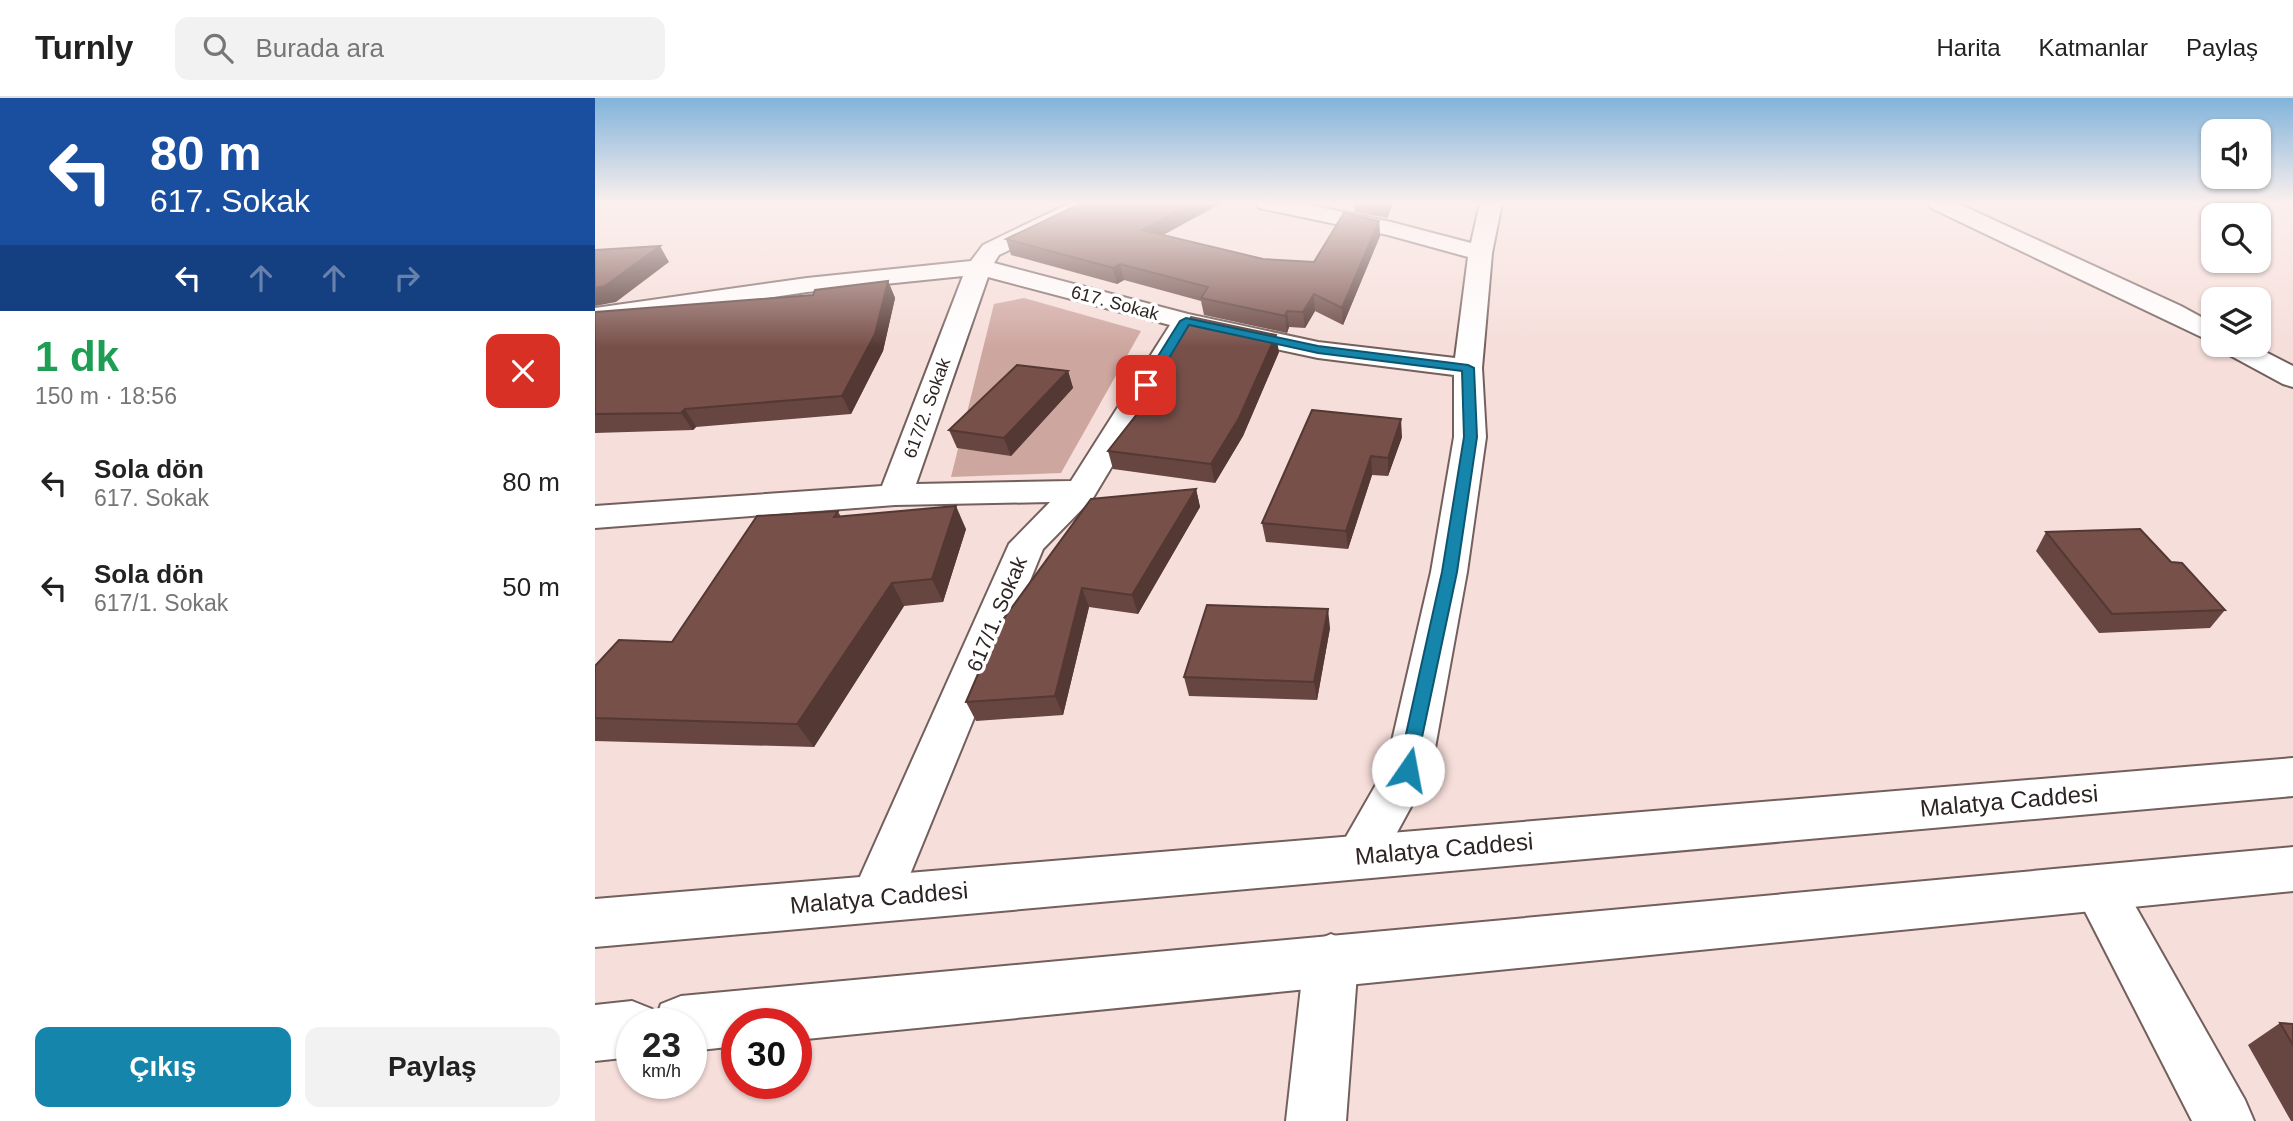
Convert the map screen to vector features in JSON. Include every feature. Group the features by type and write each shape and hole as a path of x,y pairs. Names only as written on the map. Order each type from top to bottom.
{"street":[{"name":"617/2. Sokak","path":"895,495 979,267 990,251"},
{"path":"1359,856 1408,770 1449,572 1470,437 1468,368 1480,253 1472,251"},
{"path":"2041,251 2201,328"},
{"name":"617. Sokak","path":"607,315 807,285 979,267 1186,321 1318,350 1468,368"},
{"path":"595,339 607,315"},
{"name":"617/1. Sokak","path":"875,899 1027,544 1081,491 1186,321"},
{"path":"2254,357 2293,378"},
{"path":"595,517 895,495 1081,491"},
{"name":"Malatya Caddesi","path":"595,923 2293,778"},
{"path":"707,1021 2293,869"},
{"path":"2098,888 2224,1121"},
{"path":"1317,1121 1331,960"},
{"path":"595,1033 616,1031"}],"shaded area":[{"path":"1024,298 1141,331 1061,473 951,477 994,304"}],"building":[{"path":"595,251 653,251 605,286 595,288"},
{"path":"1049,251 1229,251 1263,259 1314,262 1321,251 1366,251 1342,308 1314,294 1303,312 1287,311 1285,316 1201,298 1208,287 1120,264 1113,268"},
{"path":"888,281 875,334 842,396 685,409 681,413 595,414 595,312 813,295 815,290"},
{"path":"1191,317 1276,335 1239,418 1211,464 1108,451 1170,372 1157,372"},
{"path":"1017,365 1068,371 1004,438 949,430"},
{"path":"1312,410 1401,419 1388,458 1371,456 1346,531 1262,523"},
{"path":"1196,489 1132,595 1082,588 1055,696 966,702 999,625 1091,499"},
{"path":"956,506 932,579 892,583 797,724 595,718 595,666 619,640 672,642 757,516 838,511 834,517"},
{"path":"2140,529 2171,562 2182,563 2225,610 2112,614 2046,532"},
{"path":"1207,605 1328,609 1314,682 1184,677"},
{"path":"2280,1023 2293,1024 2293,1045"}],"route":[{"path":"1146,385 1186,321 1318,350 1468,368 1470,437 1449,572 1408,770"}]}
